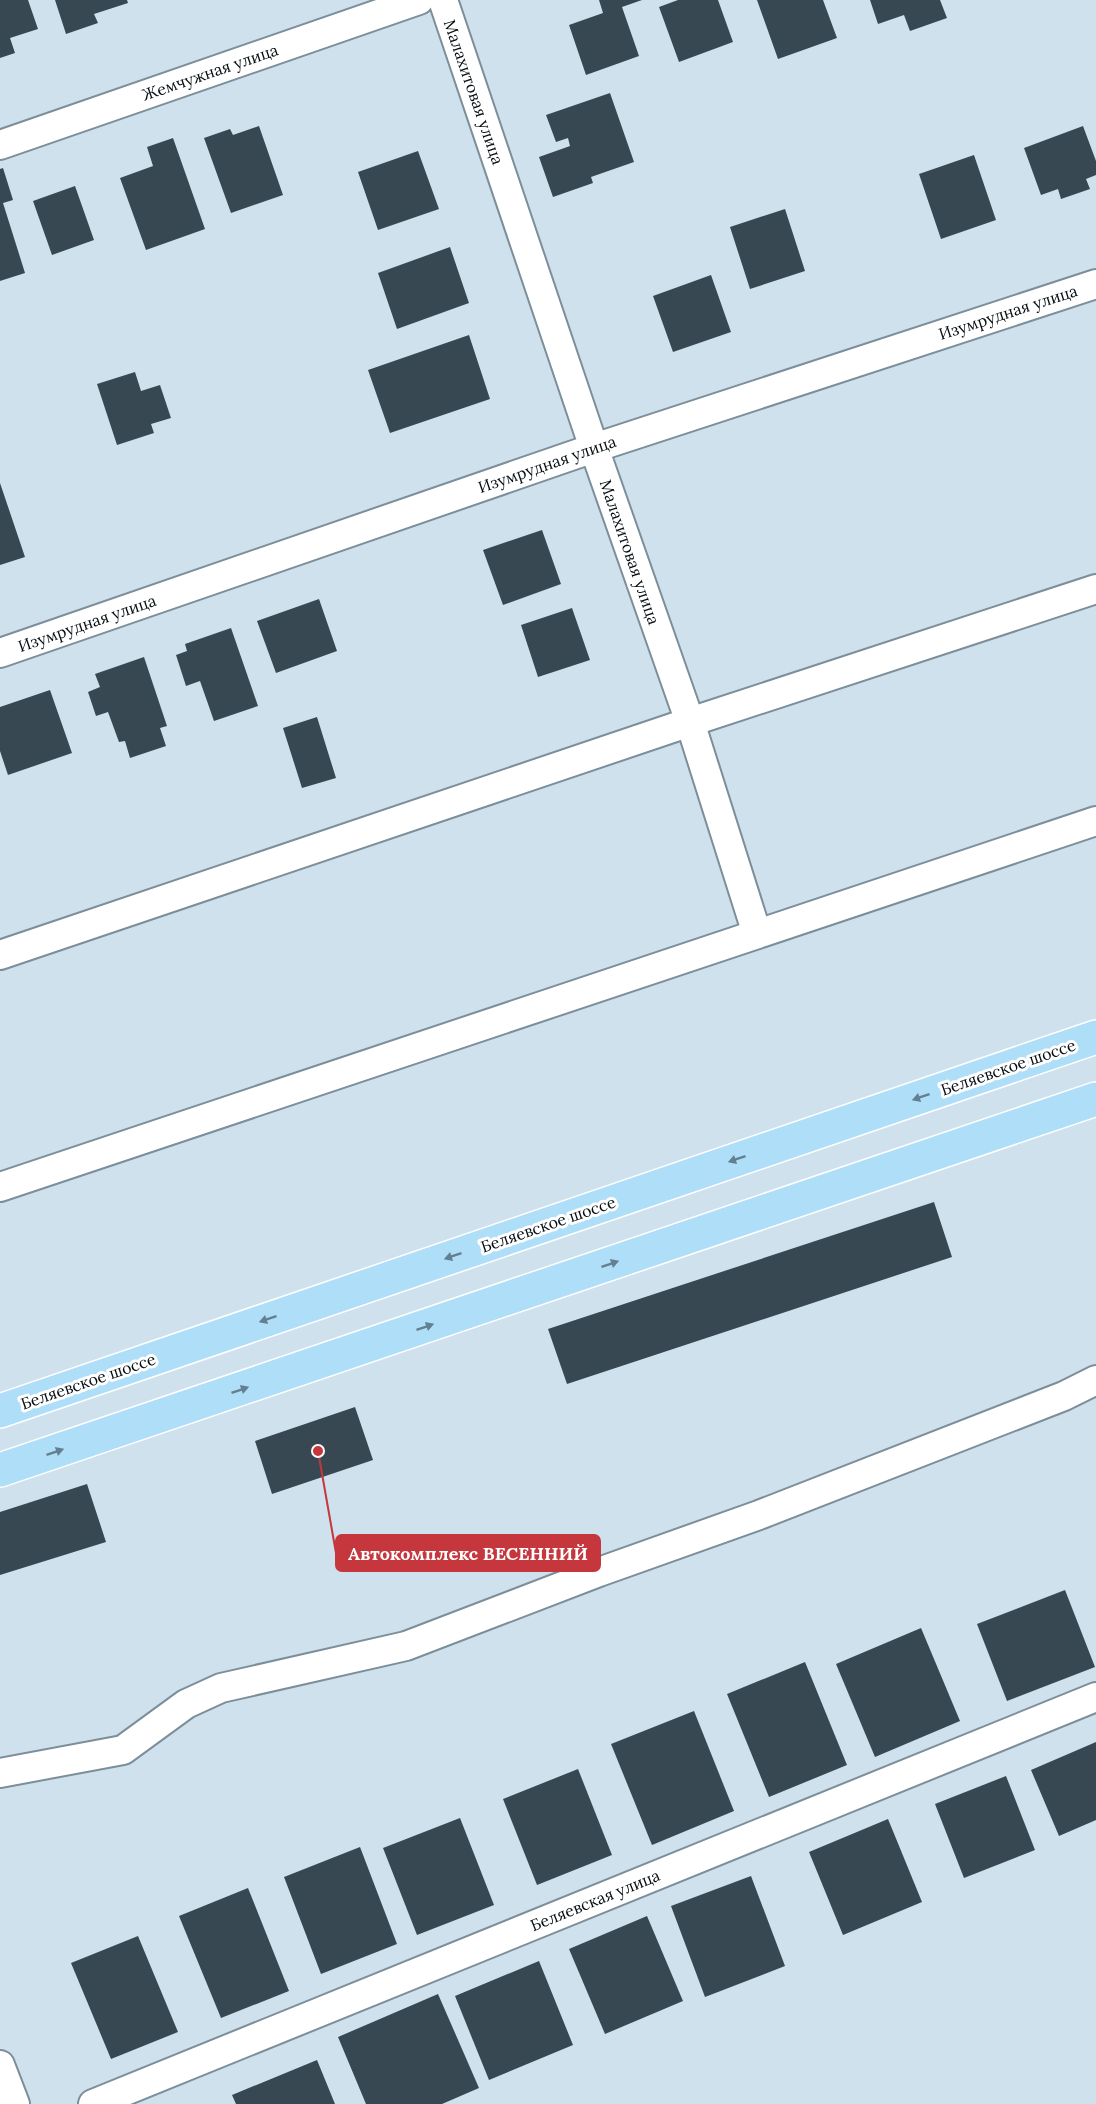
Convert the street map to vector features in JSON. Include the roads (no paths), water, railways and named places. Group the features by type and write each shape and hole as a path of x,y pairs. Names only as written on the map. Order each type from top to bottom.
{"main road":[{"name":"Беляевское шоссе","path":"0,1411 1096,1037"},
{"path":"0,1470 1096,1099"}],"street":[{"name":"Жемчужная улица","path":"0,145 419,0"},
{"name":"Малахитовая улица","path":"443,0 594,448 690,722 757,934"},
{"name":"Изумрудная улица","path":"0,653 594,448 1096,284"},
{"path":"0,955 690,722 1096,589"},
{"path":"0,1187 1096,821"},
{"path":"0,1773 123,1750 186,1704 221,1688 406,1646 599,1572 759,1515 1064,1396 1096,1380"},
{"name":"Беляевская улица","path":"93,2104 1096,1697"},
{"path":"0,2065 15,2104"}],"place":[{"name":"Автокомплекс ВЕСЕННИЙ","path":"318,1451"}]}
